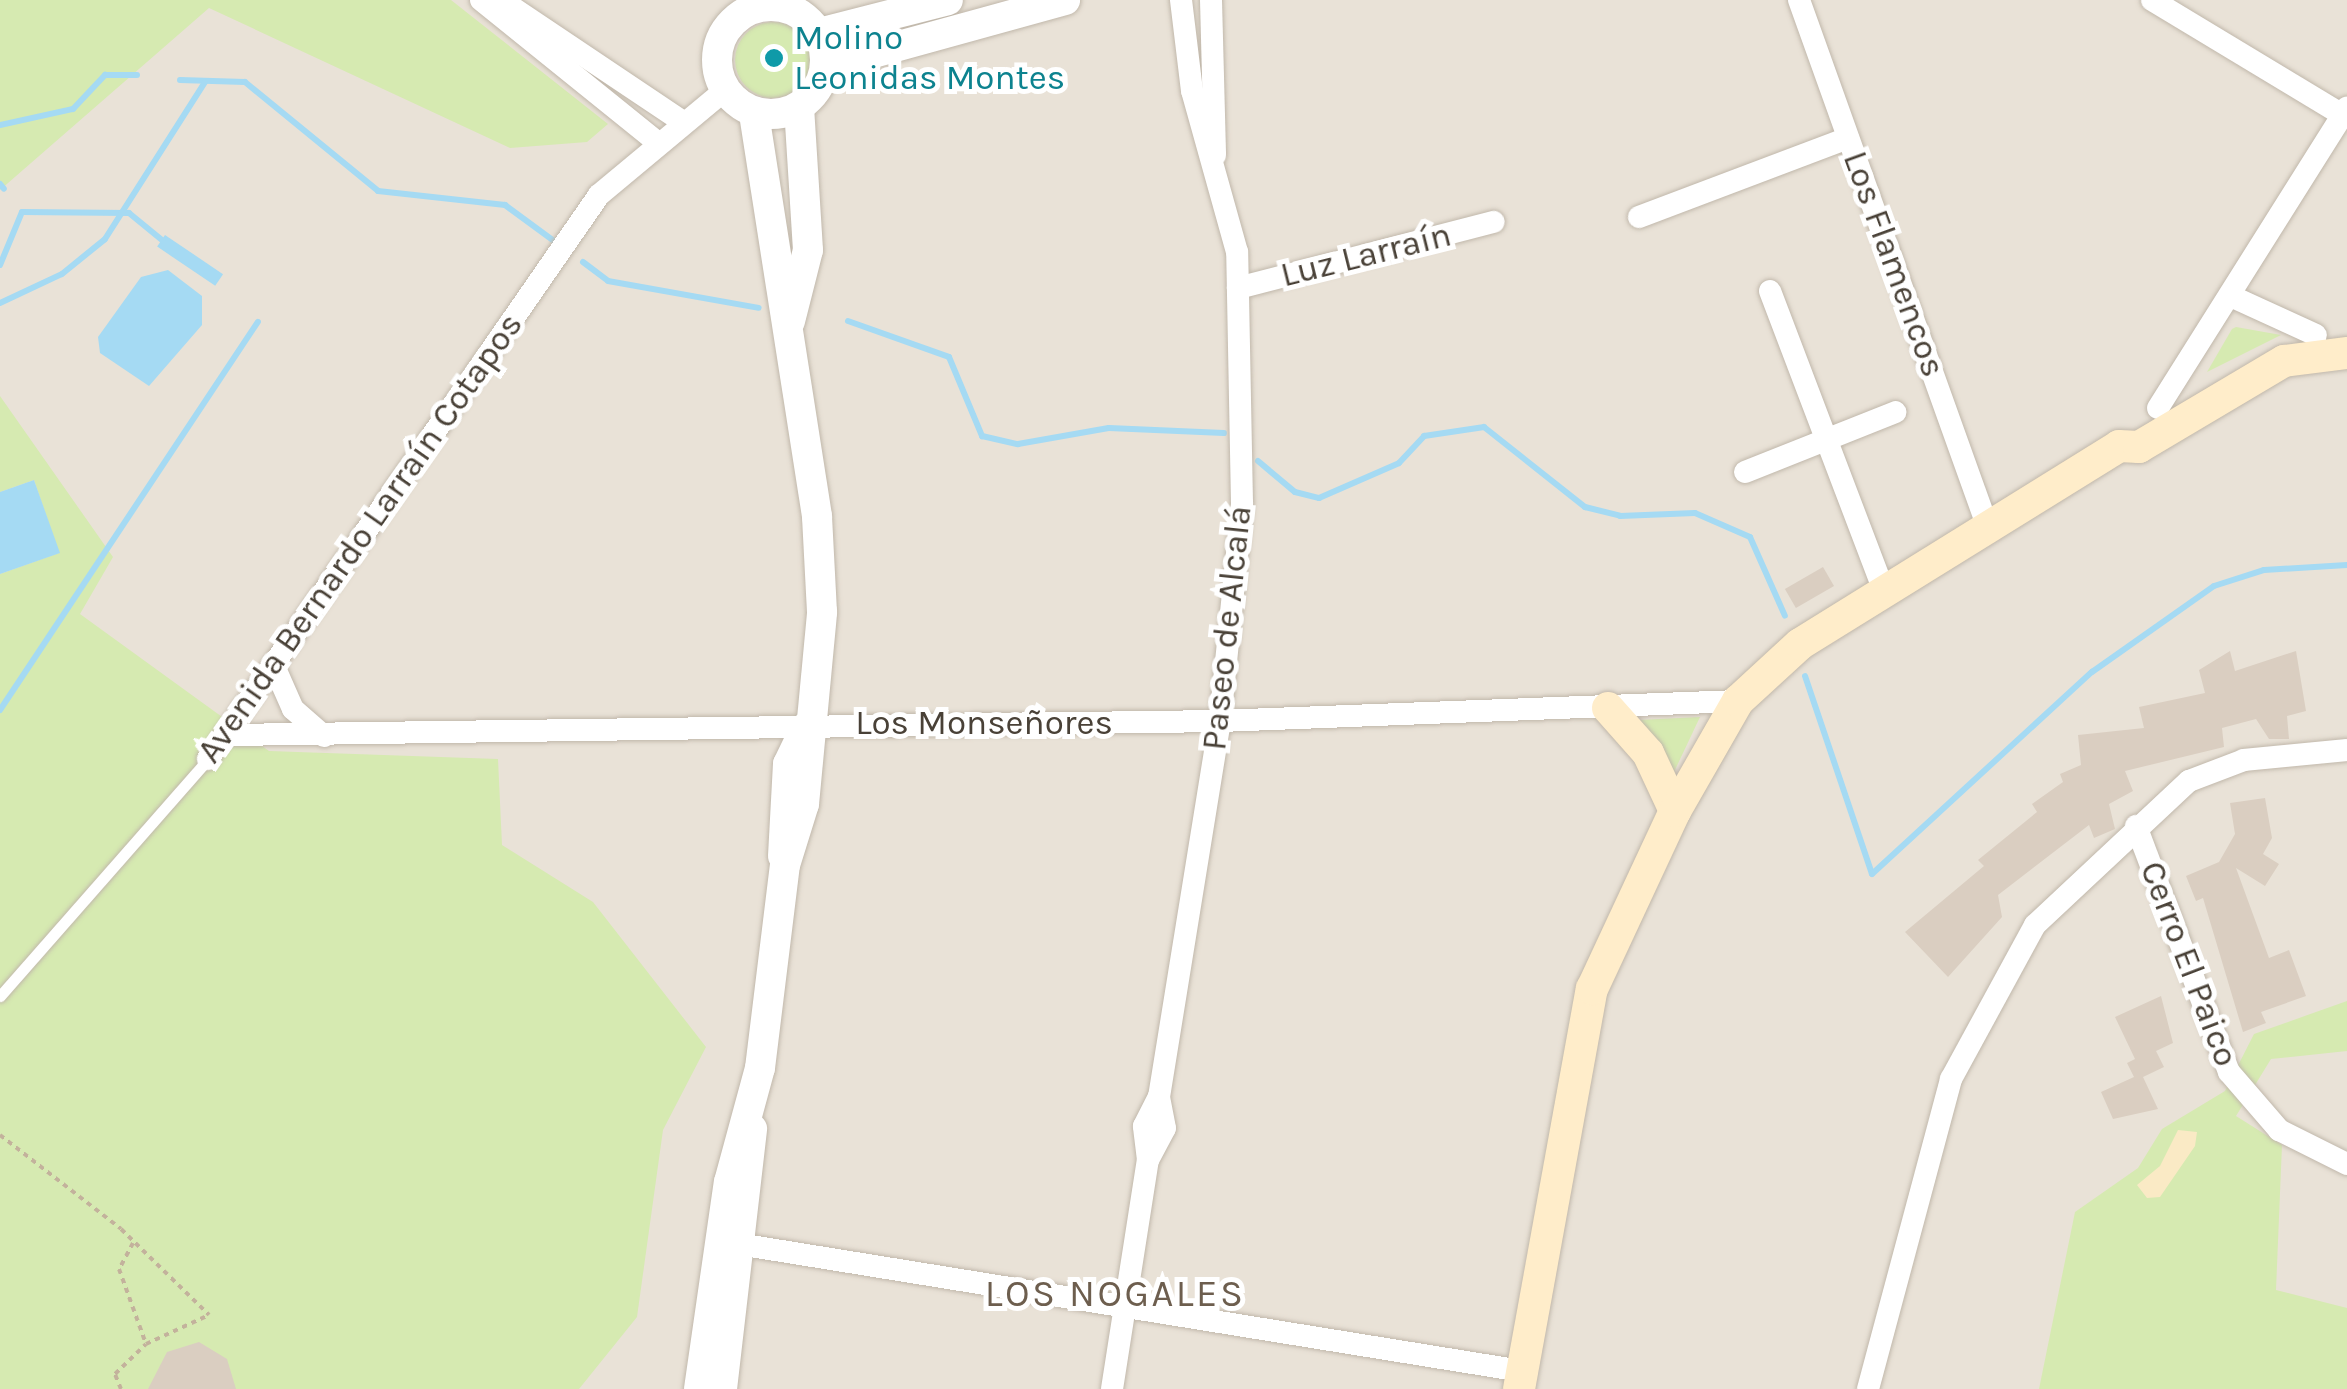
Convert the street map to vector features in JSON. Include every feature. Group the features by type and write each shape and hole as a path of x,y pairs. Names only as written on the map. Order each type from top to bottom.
{"main road":[{"path":"1521,1380 1585,1012 1675,810 1738,701 1774,663 2119,446 2126,430 2158,408 2254,355 2332,337"},
{"path":"2119,446 2139,447 2284,361 2347,354"},
{"path":"1608,708 1648,754 1675,810"}],"street":[{"path":"481,0 656,141"},
{"path":"500,0 682,121"},
{"path":"819,33 948,0"},
{"path":"790,321 808,250 799,108 826,66 1023,5 1065,0"},
{"name":"Paseo de Alcalá","path":"1181,0 1192,91 1215,158"},
{"name":"Paseo de Alcalá","path":"1112,1389 1148,1160 1165,1128 1159,1097 1220,722 1242,503 1238,288 1215,158 1211,0"},
{"name":"Los Flamencos","path":"1799,0 1988,528"},
{"path":"2152,0 2345,112 2235,298 2158,408"},
{"path":"699,1389 732,1244 785,865 804,804 821,550 790,321 754,112 726,90 718,47 745,6 788,4 819,33 826,66"},
{"name":"Avenida Bernardo Larraín Cotapos","path":"208,759 229,735 586,213 656,141 726,90"},
{"path":"754,112 799,108"},
{"path":"1639,217 1848,138"},
{"name":"Luz Larraín","path":"1238,288 1494,222"},
{"path":"1770,290 1884,593"},
{"path":"2235,298 2332,337"},
{"path":"1745,472 1896,412"},
{"path":"274,666 293,709 324,736"},
{"name":"Los Monseñores","path":"229,735 1220,722 1738,701"},
{"path":"1868,1389 1906,1226 1966,1041 2046,912 2136,826 2221,766 2347,750"},
{"name":"Cerro El Paico","path":"2136,826 2229,1072 2279,1130 2347,1164"},
{"path":"732,1244 1125,1307 1521,1380"},
{"path":"722,1389 732,1244"}],"lane":[{"name":"Avenida Bernardo Larraín Cotapos","path":"0,996 208,759"}],"path":[{"path":"0,1135 134,1242 209,1315 146,1344 115,1374 121,1389"},
{"path":"134,1242 119,1269 146,1344"}],"shaded area":[{"path":"0,0 2347,0 2347,1389 0,1389"}],"green space":[{"path":"0,0 451,0 608,124 587,142 510,148 209,8 0,190"},
{"path":"773,22 800,33 811,60 800,87 773,98 746,87 735,60 746,33"},
{"path":"2232,329 2281,335 2207,372"},
{"path":"0,396 113,557 80,614 269,751 498,759 502,845 593,902 706,1047 663,1130 637,1317 579,1389 0,1389 0,574 59,553 34,480 0,492"},
{"path":"1700,717 1674,772 1639,720"},
{"path":"2347,1001 2347,1051 2271,1059 2236,1116 2282,1145 2276,1290 2347,1308 2347,1389 2039,1389 2075,1212 2138,1168 2162,1129 2225,1091 2254,1034"}],"sand":[{"path":"2178,1130 2197,1132 2195,1146 2160,1197 2147,1198 2137,1185 2160,1166"}],"water":[{"path":"165,235 223,274 215,286 157,247"},
{"path":"168,270 202,296 202,325 149,386 100,353 98,337 141,277"},
{"path":"34,480 60,553 0,574 0,492"}],"building":[{"path":"1823,567 1834,586 1796,608 1785,589"},
{"path":"2230,651 2235,671 2296,651 2306,711 2287,716 2289,739 2269,739 2256,719 2222,728 2224,747 2125,771 2133,791 2109,804 2115,829 2094,838 2089,825 1998,895 2002,917 1948,977 1905,932 1984,866 1978,860 2037,812 2032,804 2063,782 2060,774 2081,765 2078,735 2144,728 2139,707 2205,693 2199,670"},
{"path":"2265,798 2272,838 2263,854 2279,864 2265,886 2236,868 2269,958 2289,950 2306,996 2261,1012 2266,1023 2243,1032 2203,898 2196,901 2186,876 2219,862 2235,834 2230,803"},
{"path":"2161,996 2173,1043 2156,1051 2164,1067 2143,1077 2158,1109 2113,1119 2101,1092 2134,1077 2127,1063 2135,1059 2115,1017"},
{"path":"199,1342 227,1359 236,1389 148,1389 167,1352"}],"waterway":[{"path":"0,125 73,109 105,75 137,75"},
{"path":"180,80 245,82 378,191 505,205 554,241"},
{"path":"0,303 62,274 105,239 205,82"},
{"path":"0,184 4,189"},
{"path":"0,265 22,212 129,213 162,240"},
{"path":"583,262 608,281 759,308"},
{"path":"848,321 949,357 982,436 1018,444 1109,428 1224,433"},
{"path":"0,710 258,322"},
{"path":"1258,461 1295,492 1319,498 1399,463 1424,436 1484,427 1585,507 1620,516 1695,513 1750,537 1785,616"},
{"path":"1805,676 1872,874 2092,672 2214,586 2264,570 2347,565"}],"place":[{"name":"Molino Leonidas Montes","path":"774,58"}],"district":[{"name":"LOS NOGALES","path":"1115,1294"}]}
